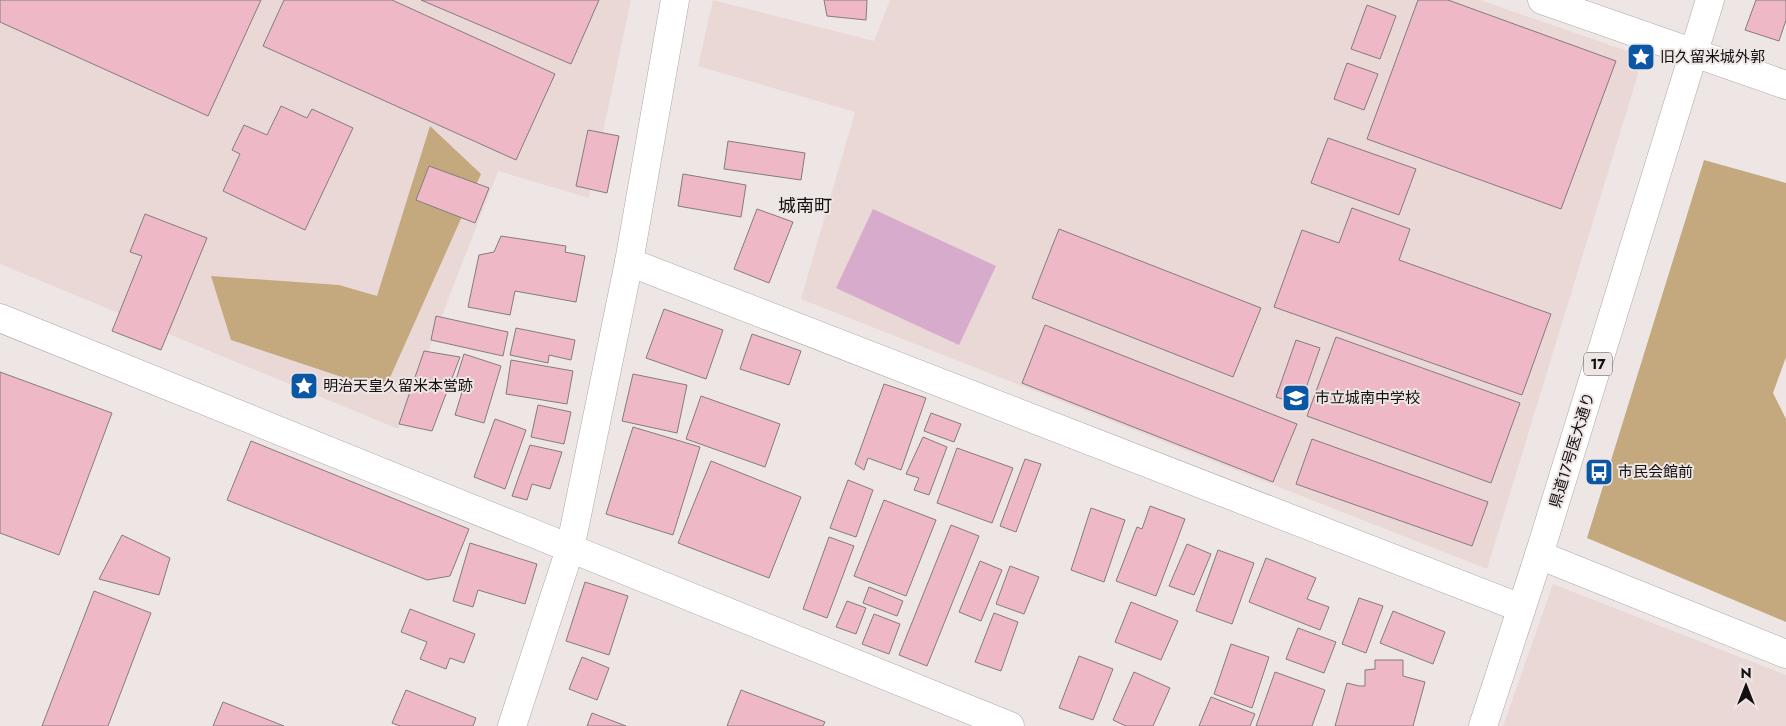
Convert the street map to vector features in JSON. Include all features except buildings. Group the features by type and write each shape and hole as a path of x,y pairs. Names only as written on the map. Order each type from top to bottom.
{"street":[{"path":"512,726 570,549 629,262 675,0"},
{"path":"1542,0 1786,85"},
{"name":"県道17号医大通り","path":"1483,726 1539,555 1710,0"},
{"path":"629,262 1521,608"},
{"path":"0,318 1010,726"},
{"path":"1539,555 1786,654"}],"shaded area":[{"path":"0,0 631,0 589,198 498,171 398,429 0,264"},
{"path":"713,0 874,41 890,0 1480,0 1636,54 1638,74 1487,569 801,299 855,112 698,66"},
{"path":"430,126 481,174 384,391 231,340 211,276 339,285 377,296"},
{"path":"1704,160 1786,183 1786,357 1773,393 1786,419 1786,622 1587,538"},
{"path":"873,209 996,266 959,345 836,288"},
{"path":"1553,584 1786,675 1786,726 1503,726"}],"place":[{"name":"旧久留米城外郭","path":"1641,57"},
{"name":"明治天皇久留米本営跡","path":"304,386"},
{"name":"市立城南中学校","path":"1296,398"},
{"name":"市民会館前","path":"1599,472"}],"district":[{"name":"城南町","path":"805,206"}]}
